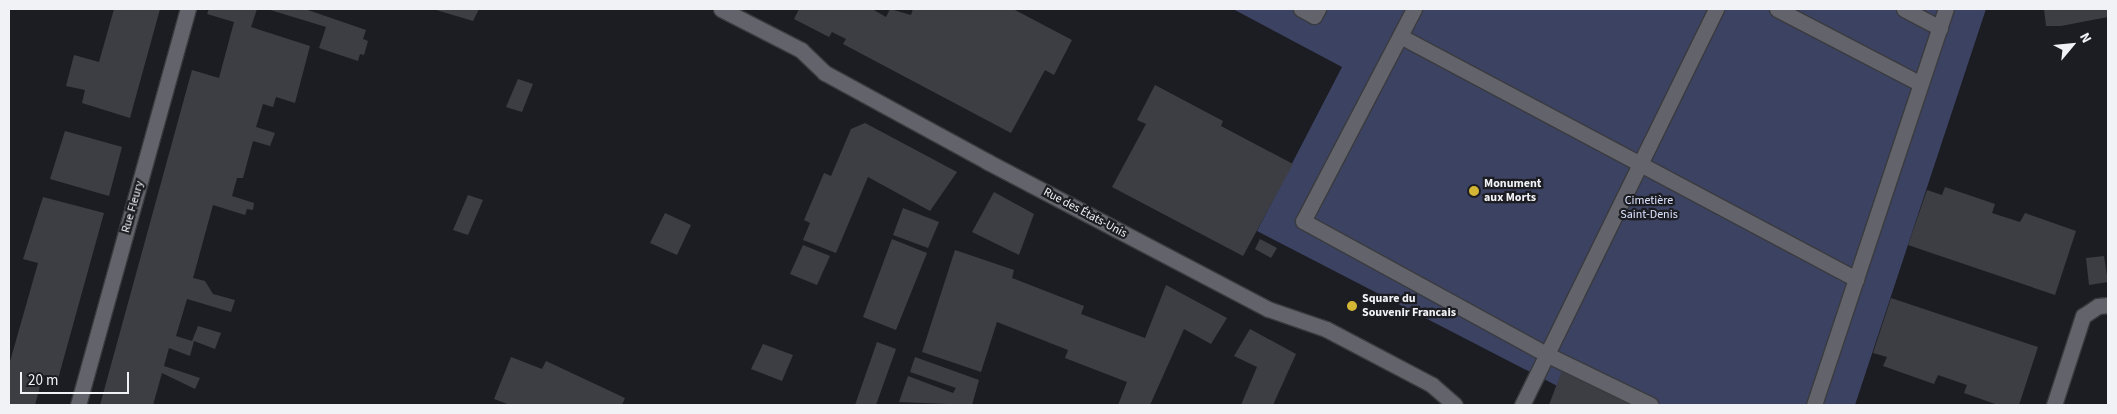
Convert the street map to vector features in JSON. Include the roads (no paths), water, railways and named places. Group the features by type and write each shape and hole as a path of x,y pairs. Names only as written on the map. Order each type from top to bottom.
{"street":[{"name":"Rue Fleury","path":"78,405 188,9"},
{"name":"Rue des États-Unis","path":"721,9 801,50 825,72 988,162 1268,309 1326,329 1432,385 1454,405"},
{"path":"1301,9 1314,16 1318,9"},
{"path":"1522,405 1716,9"},
{"path":"1777,9 1921,84"},
{"path":"1904,9 1940,28"},
{"path":"1814,405 1946,9"},
{"path":"1409,10 1400,36 1303,221 1548,355 1651,405"},
{"path":"1400,36 1856,279"},
{"path":"2054,405 2083,316 2098,306 2108,305"}],"place":[{"name":"Monument aux Morts","path":"1474,191"},
{"name":"Square du Souvenir Francais","path":"1352,306"}],"park label":[{"name":"Cimetière Saint-Denis","path":"1649,208"}]}
